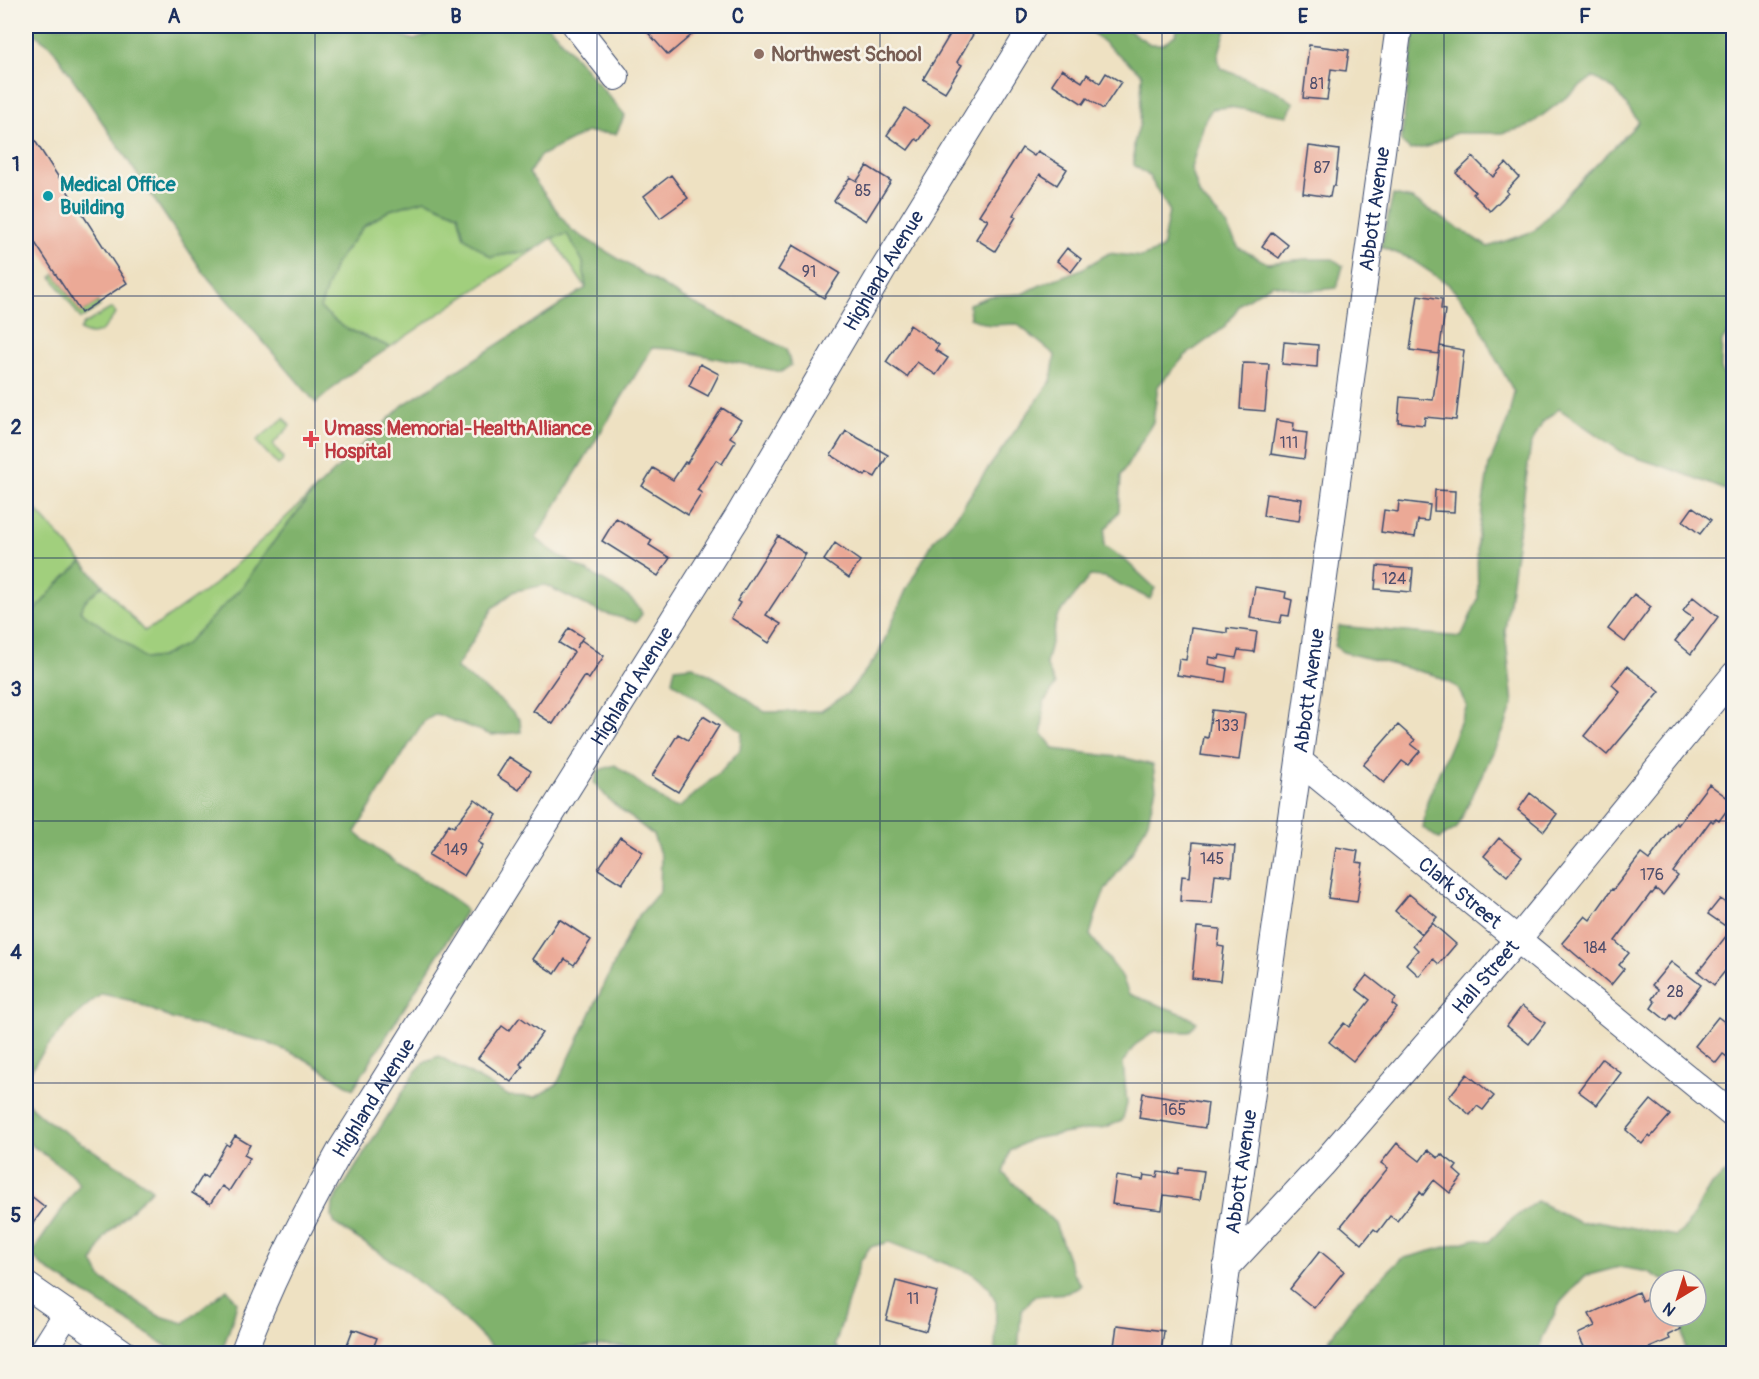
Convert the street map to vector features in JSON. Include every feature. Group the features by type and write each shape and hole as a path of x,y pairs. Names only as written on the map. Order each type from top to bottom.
{"street":[{"path":"576,26 616,77"},
{"name":"Highland Avenue","path":"243,1353 272,1281 340,1150 737,518 884,268 1033,26"},
{"name":"Abbott Avenue","path":"1215,1353 1299,761 1399,26"},
{"name":"Hall Street","path":"1226,1268 1322,1165 1518,939 1734,675"},
{"name":"Clark Street","path":"1299,761 1734,1116"},
{"path":"26,1285 125,1353"},
{"path":"41,1353 67,1313"}],"green space":[{"path":"26,26 377,26 414,40 451,26 549,26 625,115 616,134 587,132 540,156 529,173 571,230 683,298 786,349 791,365 781,372 673,349 652,348 536,538 553,552 619,590 638,606 642,614 636,622 600,612 545,585 515,591 493,608 456,668 501,701 520,720 521,732 491,735 436,714 423,722 355,832 381,853 451,897 464,907 465,912 353,1089 305,1059 266,1042 172,1019 133,1001 102,994 60,1032 26,1079 26,621 55,587 82,562 103,585 85,601 80,611 145,659 161,657 185,645 243,586 268,549 315,490 403,405 586,288 583,262 567,234 552,238 534,250 491,257 464,237 458,214 425,200 390,210 364,226 335,264 320,308 343,327 390,347 347,376 316,403 203,272 51,46"},
{"path":"1084,26 1122,26 1150,44 1163,44 1175,35 1179,26 1227,26 1218,56 1220,68 1278,92 1294,103 1287,116 1229,107 1212,109 1205,120 1191,168 1200,196 1223,220 1239,248 1267,263 1333,259 1343,266 1337,288 1306,291 1272,284 1241,303 1225,327 1185,356 1158,386 1153,422 1121,476 1119,511 1105,530 1104,546 1125,560 1155,588 1150,599 1105,577 1090,576 1057,617 1046,664 1055,685 1044,703 1042,733 1054,749 1126,758 1153,765 1156,788 1148,821 1133,851 1105,890 1090,935 1121,975 1129,994 1183,1014 1197,1022 1189,1032 1156,1031 1135,1045 1123,1062 1127,1104 1122,1121 1106,1127 1031,1139 1010,1151 1003,1173 1055,1223 1074,1275 1081,1285 1067,1293 1034,1296 1021,1312 1018,1353 995,1353 996,1302 989,1287 973,1274 889,1242 870,1247 860,1262 835,1345 842,1353 651,1354 638,1349 610,1345 530,1354 498,1353 471,1326 398,1265 335,1224 332,1217 333,1203 416,1071 426,1061 439,1056 509,1096 536,1097 557,1084 635,920 660,891 661,857 653,835 609,800 594,782 599,770 615,765 672,807 680,807 720,772 740,750 742,731 672,681 675,668 693,666 721,681 765,712 821,711 848,693 878,655 906,590 934,540 956,517 1051,381 1055,355 1017,324 989,325 970,318 969,304 990,296 1022,294 1082,269 1109,253 1141,257 1162,249 1169,210 1149,176 1134,165 1134,143 1140,123 1142,74"},
{"path":"1415,26 1733,26 1734,326 1722,341 1721,369 1733,390 1733,493 1625,454 1559,409 1543,422 1531,444 1505,631 1513,704 1505,727 1457,828 1439,839 1423,828 1427,801 1467,706 1457,687 1434,675 1343,652 1334,646 1339,626 1461,637 1478,599 1477,541 1489,465 1508,420 1514,392 1474,313 1448,284 1409,258 1381,247 1393,195 1412,199 1488,247 1534,231 1567,194 1639,122 1615,90 1593,77 1527,127 1502,133 1456,133 1427,147 1410,150 1401,142"},
{"path":"425,200 458,214 464,237 491,257 534,250 390,347 343,327 320,308 335,264 364,226 390,210"},
{"path":"567,234 583,262 586,288 552,238"},
{"path":"55,274 81,313 98,302 100,306 81,319 52,277"},
{"path":"112,308 116,313 101,331 92,334 80,330 84,324"},
{"path":"284,418 290,426 273,444 283,458 278,465 256,441"},
{"path":"315,490 268,549 243,586 185,645 161,657 145,659 80,611 85,601 103,585 144,631 158,624 215,584"},
{"path":"26,498 82,562 57,585 26,621"},
{"path":"26,1101 50,1122 152,1189 104,1238 93,1262 102,1279 157,1315 184,1323 227,1289 237,1302 221,1353 177,1353 43,1267 32,1255 79,1185 74,1176 26,1141"},
{"path":"1725,1174 1734,1174 1733,1353 1685,1353 1684,1328 1708,1328 1708,1268 1648,1268 1648,1272 1619,1267 1585,1276 1560,1303 1542,1339 1540,1353 1325,1353 1330,1338 1356,1302 1401,1259 1475,1239 1489,1242 1507,1223 1537,1201 1580,1223 1597,1221 1676,1236 1687,1226 1711,1185"}],"building":[{"path":"642,26 702,26 668,55"},
{"path":"955,26 978,26 957,62 962,65 945,92 923,79"},
{"path":"1309,45 1349,50 1346,71 1331,69 1327,100 1303,98"},
{"path":"1062,69 1082,82 1087,74 1100,83 1106,73 1121,82 1103,109 1087,98 1083,104 1052,84"},
{"path":"905,108 930,125 919,141 916,139 908,150 887,135"},
{"name":"Medical Office Building","path":"26,127 127,283 81,313 26,229"},
{"path":"1309,146 1339,150 1335,186 1332,186 1330,197 1303,193"},
{"path":"1022,148 1034,156 1038,151 1067,169 1057,185 1040,174 1013,215 1016,217 995,251 976,239 988,220 979,215"},
{"path":"1473,157 1493,177 1506,163 1519,177 1506,191 1508,193 1490,211 1456,173"},
{"path":"867,166 891,181 866,221 834,201 850,177 857,181"},
{"path":"671,175 688,198 660,218 644,196"},
{"path":"1272,232 1288,245 1279,258 1262,246"},
{"path":"793,245 840,273 824,298 778,270"},
{"path":"1067,248 1081,259 1071,272 1057,261"},
{"path":"1418,295 1442,299 1441,309 1445,310 1439,354 1410,350"},
{"path":"910,325 939,345 935,350 948,358 936,375 917,362 907,377 886,362"},
{"path":"1284,342 1318,345 1317,367 1282,364"},
{"path":"1440,346 1464,350 1456,420 1425,417 1424,425 1398,422 1400,397 1433,400"},
{"path":"1243,363 1269,364 1265,411 1240,409"},
{"path":"700,364 719,374 708,396 689,386"},
{"path":"722,408 741,420 730,437 736,441 722,464 716,460 697,490 702,493 688,515 642,486 653,468 673,480 685,462 687,463"},
{"path":"1276,420 1294,423 1293,431 1307,433 1304,459 1271,454"},
{"path":"846,431 888,455 875,477 867,473 865,476 831,455"},
{"path":"1435,490 1455,491 1454,512 1434,511"},
{"path":"1266,494 1302,499 1299,521 1263,516"},
{"path":"1399,501 1430,505 1428,521 1418,520 1415,537 1381,532 1384,510 1398,512"},
{"path":"1693,507 1711,520 1700,534 1683,521"},
{"path":"616,518 652,540 649,545 670,558 658,576 602,541"},
{"path":"778,536 806,554 766,615 781,624 769,643 731,618 740,603 737,601"},
{"path":"835,543 860,561 849,578 824,560"},
{"path":"1377,566 1413,569 1411,592 1375,589"},
{"path":"1255,587 1286,592 1285,598 1292,600 1289,616 1282,615 1280,623 1250,618"},
{"path":"1634,594 1651,607 1625,642 1608,629"},
{"path":"1693,597 1718,617 1691,654 1675,641 1693,618 1683,611"},
{"path":"569,628 583,637 581,640 604,656 589,679 584,676 553,724 533,711 574,652 559,643"},
{"path":"1191,628 1227,633 1227,628 1257,632 1254,652 1238,650 1236,658 1220,655 1219,659 1209,657 1208,664 1227,668 1225,682 1177,675 1179,659 1186,660"},
{"path":"1627,666 1660,692 1607,755 1584,736 1620,692 1612,685"},
{"path":"1212,710 1245,714 1239,760 1201,755 1204,737 1208,738"},
{"path":"703,716 719,726 678,792 652,776 678,734 688,740"},
{"path":"1398,725 1415,740 1411,744 1420,751 1408,765 1402,761 1384,783 1363,765"},
{"path":"509,757 531,771 519,790 497,776"},
{"path":"1709,784 1733,802 1719,821 1711,820 1673,872 1678,876 1663,895 1656,889 1651,893 1615,941 1629,953 1619,965 1624,969 1611,985 1562,943 1585,916 1590,920 1641,854 1649,860"},
{"path":"1530,793 1557,814 1544,831 1518,810"},
{"path":"475,799 497,815 478,842 483,845 464,876 429,855 449,824 454,827"},
{"path":"620,837 643,852 622,884 598,869"},
{"path":"1499,838 1522,857 1507,876 1484,856"},
{"path":"1193,842 1235,846 1232,876 1215,874 1212,903 1180,901 1182,876 1190,877"},
{"path":"1336,847 1358,851 1356,862 1363,863 1357,902 1328,898"},
{"path":"1409,894 1437,917 1422,934 1395,911"},
{"path":"1720,899 1734,908 1734,960 1714,985 1698,972 1731,930 1708,914"},
{"path":"559,919 591,940 574,965 565,959 555,974 532,959"},
{"path":"1432,923 1456,944 1439,964 1433,959 1419,976 1406,964 1418,950 1413,945"},
{"path":"1197,927 1220,929 1218,946 1224,947 1220,981 1192,978"},
{"path":"1671,962 1701,985 1675,1019 1671,1015 1667,1021 1651,1008 1655,1002 1652,999 1658,990 1652,985"},
{"path":"1367,975 1396,998 1392,1004 1397,1008 1353,1061 1329,1042 1344,1023 1349,1027 1370,1000 1356,989"},
{"path":"1522,1006 1545,1023 1529,1044 1507,1026"},
{"path":"520,1017 542,1033 520,1064 523,1067 511,1082 478,1058 502,1026 509,1031"},
{"path":"1718,1017 1734,1029 1734,1062 1723,1054 1716,1063 1695,1046"},
{"path":"1602,1059 1621,1073 1597,1105 1578,1091"},
{"path":"1467,1074 1494,1096 1483,1110 1477,1106 1470,1115 1449,1097"},
{"path":"1143,1093 1208,1103 1205,1128 1139,1118"},
{"path":"1651,1100 1670,1115 1642,1144 1626,1130"},
{"path":"235,1136 250,1145 244,1155 250,1158 229,1191 222,1186 210,1204 192,1193 203,1175 207,1178 226,1144 229,1146"},
{"path":"1397,1143 1420,1161 1428,1150 1438,1158 1441,1154 1457,1166 1454,1170 1462,1177 1450,1193 1434,1180 1423,1195 1420,1192 1397,1221 1390,1216 1378,1232 1374,1229 1362,1244 1341,1226 1388,1168 1381,1163"},
{"path":"1179,1168 1204,1171 1200,1200 1164,1195 1162,1210 1112,1204 1116,1176 1143,1180 1144,1175 1157,1177 1158,1171 1178,1174"},
{"path":"26,1192 45,1207 26,1233"},
{"path":"1320,1251 1344,1271 1314,1308 1290,1289"},
{"path":"896,1281 937,1292 926,1331 886,1320"},
{"path":"1638,1292 1642,1301 1648,1298 1648,1328 1681,1329 1668,1335 1670,1339 1638,1353 1587,1353 1578,1334 1595,1326 1589,1314"},
{"path":"1117,1325 1164,1331 1161,1353 1113,1353"},
{"path":"353,1329 377,1338 371,1353 344,1353"}],"place":[{"name":"Northwest School","path":"759,54"},
{"name":"Medical Office Building","path":"48,196"},
{"name":"Umass Memorial-HealthAlliance Hospital","path":"311,439"}]}
